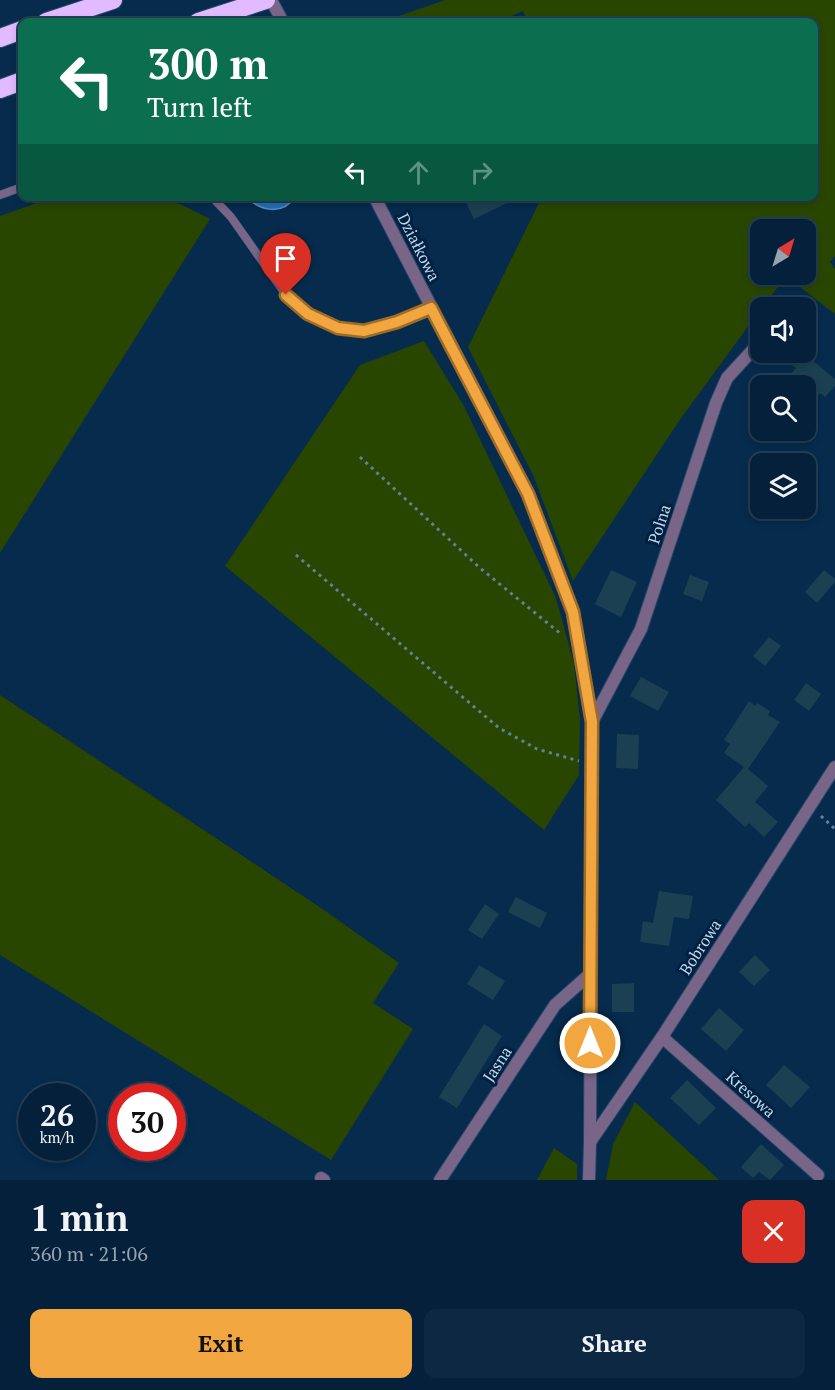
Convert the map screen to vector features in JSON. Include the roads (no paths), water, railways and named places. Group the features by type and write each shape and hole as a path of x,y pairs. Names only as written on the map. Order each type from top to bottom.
{"highway":[{"path":"58,18 113,0"},
{"path":"211,18 258,3"},
{"path":"0,38 18,31"},
{"path":"0,89 18,82"}],"street":[{"path":"270,0 281,18"},
{"name":"Działkowa","path":"377,201 528,494 573,612 592,722 589,1180"},
{"name":"Polna","path":"592,722 641,630 716,403 727,378 750,353"},
{"name":"Bobrowa","path":"590,1142 662,1037 835,767"},
{"name":"Jasna","path":"440,1180 555,1005 590,974"},
{"name":"Kresowa","path":"662,1037 818,1175"}],"lane":[{"path":"0,195 18,188"},
{"path":"216,201 231,217 286,295 308,314 338,328 364,331 397,322 431,308"}],"water":[{"path":"292,201 278,209 265,208 252,202"}]}
